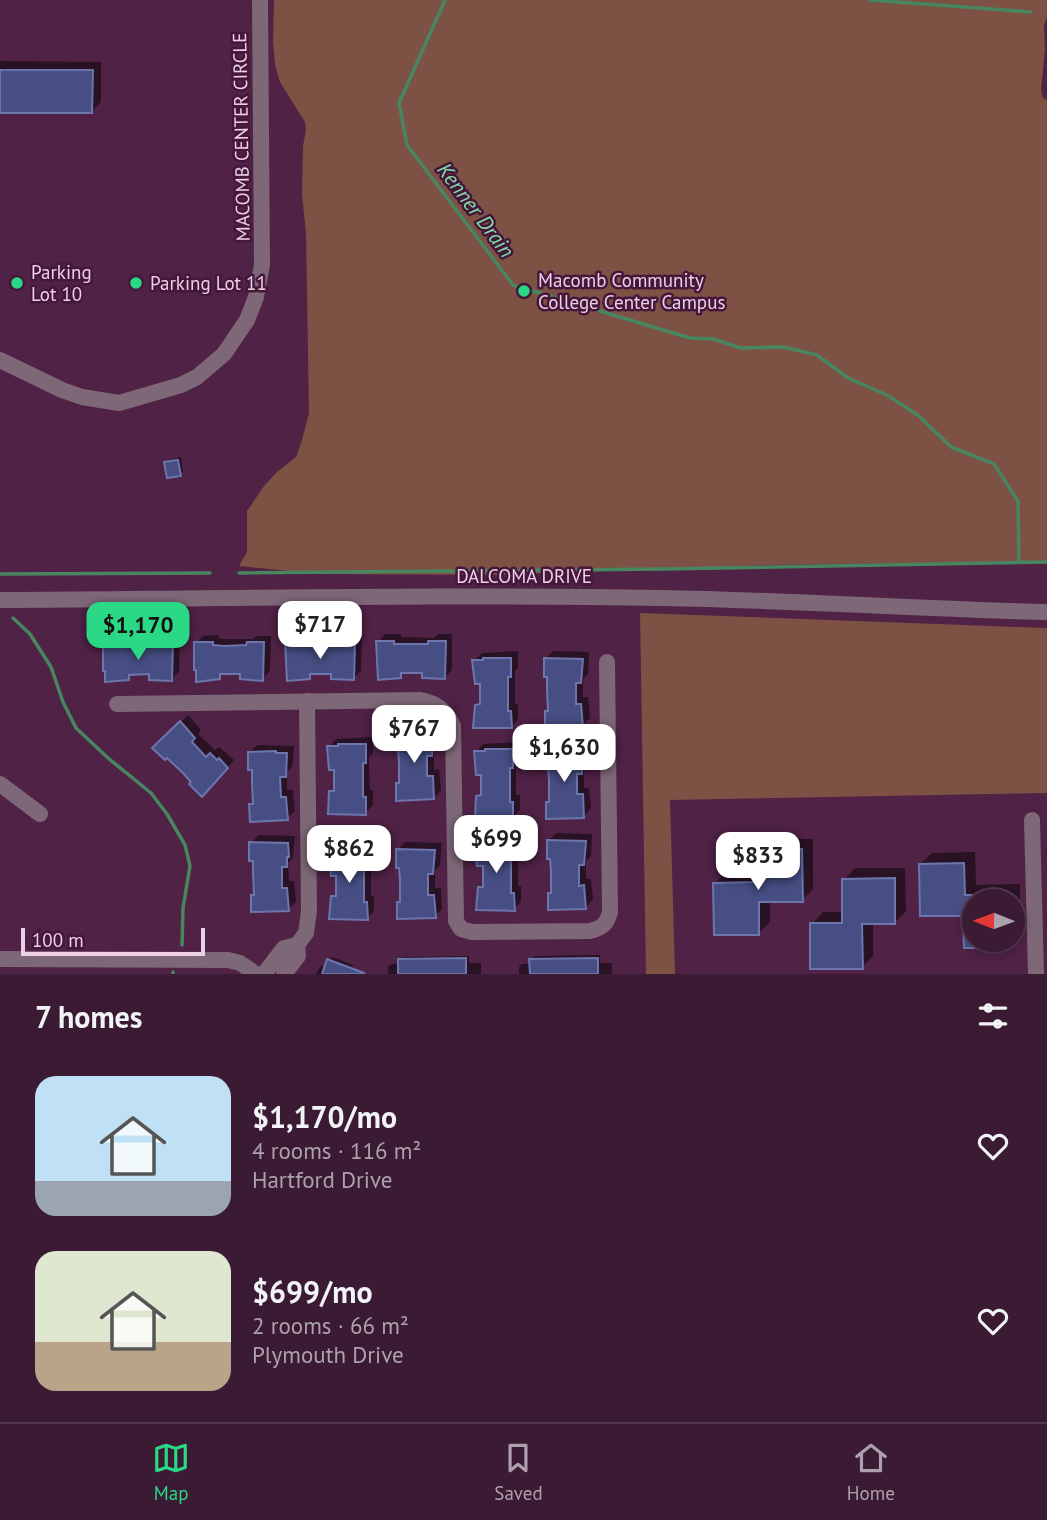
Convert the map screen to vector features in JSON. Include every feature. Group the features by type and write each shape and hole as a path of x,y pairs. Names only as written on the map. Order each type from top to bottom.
{"street":[{"name":"MACOMB CENTER CIRCLE","path":"0,360 62,390 82,397 119,403 181,386 197,377 223,354 247,320 256,297 262,265 260,0"},
{"name":"DALCOMA DRIVE","path":"0,600 662,598 1047,612"},
{"path":"117,704 419,700 438,706 453,726 456,921 461,929 472,932 590,931 601,928 610,912 607,662"},
{"path":"264,974 284,948 297,945 306,933 309,911 307,701"},
{"path":"0,784 40,814"},
{"path":"1032,820 1036,974"},
{"path":"284,974 298,956 297,945"},
{"path":"0,959 233,960 256,974"}],"shaded area":[{"name":"Macomb Community College Center Campus","path":"274,0 1047,0 1041,90 1043,98 1047,100 1047,561 770,565 497,575 320,574 239,566 247,552 247,511 264,486 296,457 309,413 306,233 302,195 306,130 305,122 280,82 275,65"},
{"path":"640,613 1047,628 1047,793 670,800 675,974 646,974"}],"building":[{"path":"0,70 93,70 92,113 0,113"},
{"path":"178,460 181,476 167,478 164,462"},
{"path":"376,641 428,644 428,641 446,641 445,679 422,678 422,673 401,673 401,678 378,680"},
{"path":"194,642 213,642 213,645 225,646 264,642 263,681 240,679 240,674 220,674 220,679 196,682"},
{"path":"285,642 337,645 337,642 355,642 354,680 331,679 331,674 310,674 310,679 287,681"},
{"path":"103,643 156,646 156,643 173,643 172,681 149,680 149,674 129,675 129,680 105,682"},
{"path":"511,658 508,711 511,711 512,728 473,728 475,705 480,704 480,684 475,684 472,660"},
{"path":"544,658 583,659 581,683 576,683 576,704 581,704 583,727 545,728 545,711 548,711"},
{"path":"180,721 195,738 192,742 206,757 210,753 228,768 202,797 189,784 191,782 183,773 152,748"},
{"path":"395,731 434,732 432,756 427,756 427,776 433,776 434,799 396,801 399,762 398,749 395,749"},
{"path":"366,744 363,797 366,797 366,815 328,814 329,791 334,791 334,770 329,770 327,746"},
{"path":"513,749 510,802 513,802 513,819 475,819 476,796 481,795 481,775 476,775 474,751"},
{"path":"545,749 584,750 582,774 577,774 577,794 583,794 584,818 546,819 549,780 548,767 545,768"},
{"path":"248,752 287,753 286,777 280,777 281,797 286,797 288,820 250,822 249,804 253,804 252,770 248,770"},
{"path":"514,840 511,893 514,893 515,911 476,910 478,887 483,887 483,866 477,866 475,842"},
{"path":"547,840 586,841 584,865 579,865 579,886 584,885 586,909 548,910 551,871 550,859 547,859"},
{"path":"249,842 288,843 289,857 287,867 282,867 282,888 287,888 289,911 251,912 251,895 254,895 253,861 249,861"},
{"path":"396,849 435,850 433,874 428,874 428,895 434,895 436,918 397,919 400,880 399,868 396,868"},
{"path":"802,849 803,902 759,902 759,935 714,935 713,883 756,882 756,850"},
{"path":"367,850 364,902 367,902 368,920 329,919 331,896 336,896 336,876 331,876 328,852"},
{"path":"964,863 962,916 920,916 919,864"},
{"path":"895,878 895,924 862,924 863,969 810,969 810,923 842,923 842,879"},
{"path":"466,958 466,974 398,974 398,959"},
{"path":"598,958 598,974 530,974 529,959"},
{"path":"327,959 364,973 322,974"}],"waterway":[{"name":"Kenner Drain","path":"445,0 399,103 407,145 513,285 690,338 714,339 740,348 784,347 817,355 848,378 887,395 919,416 951,447 994,464 1018,501 1019,562"},
{"path":"870,0 1031,12"},
{"path":"239,573 1047,562"},
{"path":"0,574 210,573"},
{"path":"13,618 30,634 51,667 63,702 76,728 151,793 185,845 190,866 183,908 182,945"}],"place":[{"name":"Parking Lot 10","path":"17,283"},
{"name":"Parking Lot 11","path":"136,283"},
{"name":"Macomb Community College Center Campus","path":"524,291"}]}
